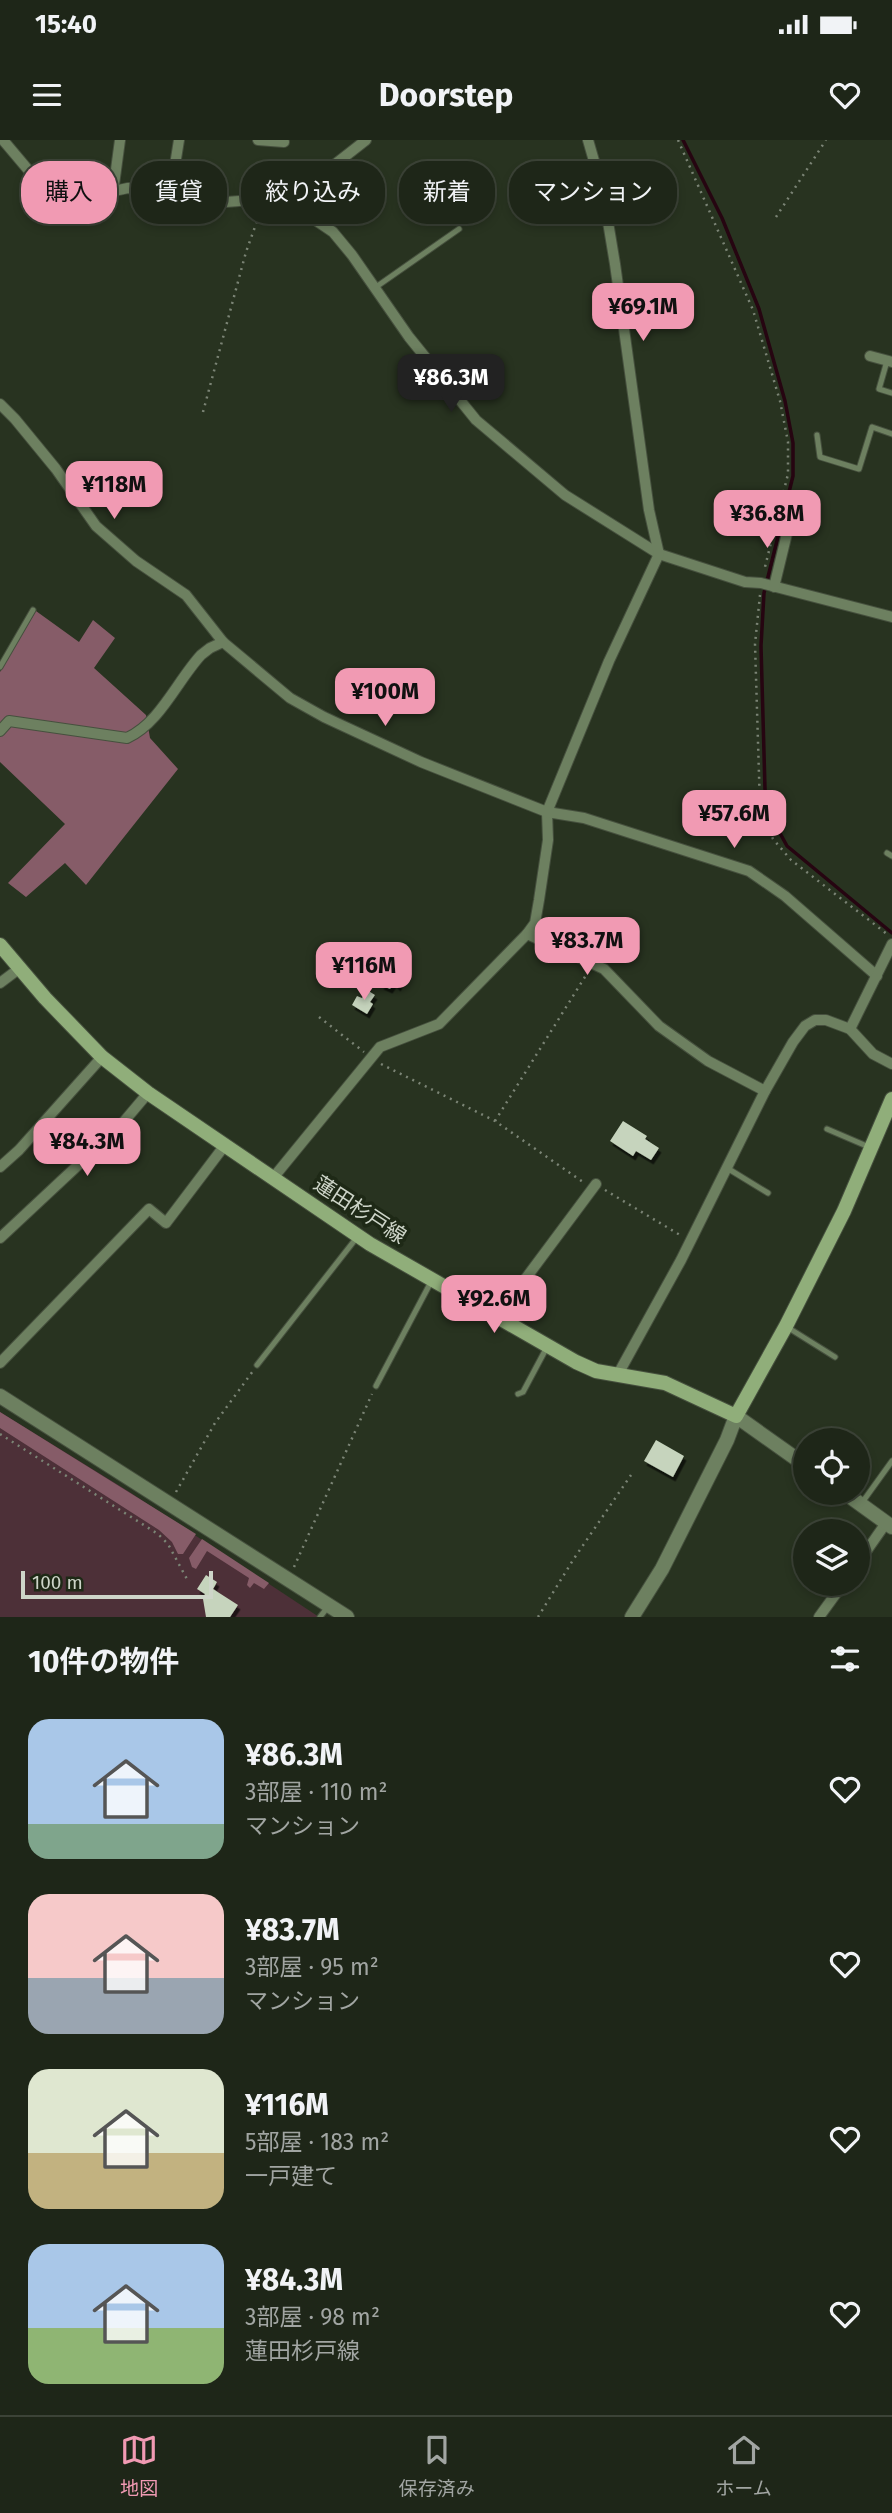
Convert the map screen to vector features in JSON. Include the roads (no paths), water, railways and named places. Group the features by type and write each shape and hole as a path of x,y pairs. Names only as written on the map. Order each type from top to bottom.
{"main road":[{"name":"蓮田杉戸線","path":"0,945 102,1057 148,1093 358,1236 547,1346 596,1371 664,1383 736,1416"},
{"path":"736,1416 786,1326 844,1211 892,1099"}],"street":[{"path":"3,140 21,161"},
{"path":"117,162 120,140"},
{"path":"176,161 179,140"},
{"path":"258,140 284,142"},
{"path":"339,161 366,140"},
{"path":"273,1178 380,1047 439,1024 535,923 548,840 547,812 609,662 659,554 649,510 632,372 603,192 588,140"},
{"path":"321,224 333,232 352,255 409,337 476,419 565,495 659,554 745,582 761,583 891,615"},
{"path":"870,356 889,361"},
{"path":"0,404 56,470 96,526 136,561 186,595 223,642 290,698 324,718 421,762 547,812 584,818 749,871 785,896 877,976"},
{"path":"774,587 790,521"},
{"path":"0,731 4,718 127,738 139,732 201,655 223,642"},
{"path":"527,934 604,969 659,1026 708,1061 765,1091"},
{"path":"850,1029 892,944"},
{"path":"0,983 20,968"},
{"path":"617,1376 691,1241 765,1091 805,1026 815,1020 826,1020 850,1029 873,1054 892,1064"},
{"path":"0,1167 19,1150 102,1057"},
{"path":"0,1237 121,1125 148,1093"},
{"path":"0,1363 149,1209 166,1223 225,1145"},
{"path":"497,1317 595,1187"},
{"path":"0,1396 288,1579 324,1611 347,1617"},
{"path":"632,1617 662,1569 727,1440 736,1416 793,1456"},
{"path":"862,1505 889,1525 870,1548"},
{"path":"819,1617 834,1596"}],"lane":[{"path":"375,287 459,229"},
{"path":"889,361 879,389 892,393"},
{"path":"817,435 820,457 859,469 872,427 892,434"},
{"path":"0,667 33,610"},
{"path":"827,1129 871,1148"},
{"path":"727,1168 768,1193"},
{"path":"257,1365 358,1236"},
{"path":"376,1385 432,1280"},
{"path":"786,1326 835,1357"},
{"path":"518,1394 523,1392 547,1346"},
{"path":"870,1492 892,1461"}],"waterway":[{"path":"683,140 722,218 759,309 785,401 793,443 793,476 764,593 761,646 765,789 769,813 787,846 892,933"}]}
